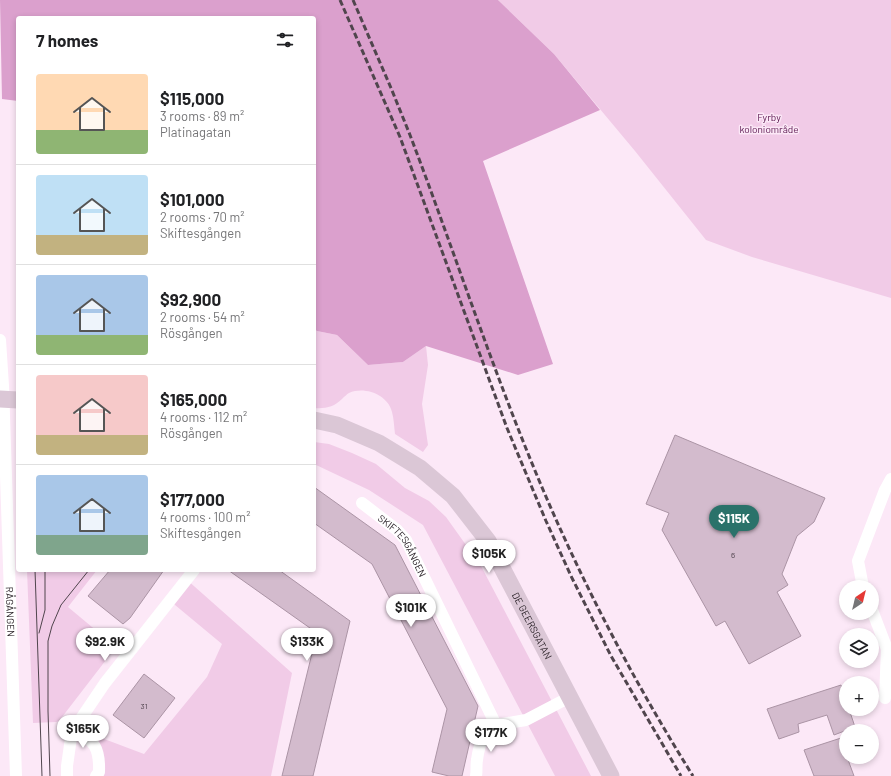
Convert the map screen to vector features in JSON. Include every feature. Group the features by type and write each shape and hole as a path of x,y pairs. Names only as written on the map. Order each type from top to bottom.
{"main road":[{"name":"DE GEERSGATAN","path":"316,420 337,425 379,443 420,468 453,496 488,541 611,776"}],"street":[{"name":"RÅGÅNGEN","path":"0,340 7,399 16,776"},
{"path":"862,580 858,561 885,490 891,479"},
{"name":"SKIFTESGÅNGEN","path":"362,503 398,530 406,540 496,725"},
{"path":"67,776 71,738 75,728 94,697 192,572"},
{"path":"876,620 887,649 885,698"},
{"path":"477,775 477,760 482,738 490,728 496,725 511,724 526,720 570,697"},
{"path":"75,728 92,740 97,751 100,761 99,772 96,776"}],"green space":[{"name":"Fyrby koloniområde","path":"498,0 891,0 891,298 752,257 706,240 635,151 554,54"},
{"path":"316,330 337,335 368,365 403,362 426,346 428,365 422,404 428,445 423,452 395,434 393,415 390,406 381,397 369,391 355,391 348,393 333,406 316,408"},
{"path":"316,442 329,444 376,464 405,488 429,501 446,517 481,566 591,776 555,776 423,525 369,490 316,465"},
{"path":"27,572 95,572 68,607 116,647 59,721 33,723"},
{"path":"186,579 292,673 271,776 104,776 99,772 100,761 75,728 144,754 207,677 222,644 169,600"}],"shaded area":[{"path":"0,0 498,0 554,54 600,110 483,161 553,364 518,375 426,346 403,362 368,365 337,335 316,330 316,16 16,16 16,101 2,99"}],"building":[{"path":"675,435 825,498 814,522 797,536 782,574 788,585 777,592 801,636 749,664 725,621 716,626 662,530 669,513 646,504"},
{"path":"316,488 395,545 478,706 462,776 449,776 432,772 447,709 372,564 316,524"},
{"path":"108,572 163,572 130,618 123,624 88,596"},
{"path":"231,572 282,572 350,621 313,776 282,776 317,633"},
{"path":"144,674 175,698 144,738 113,715"},
{"path":"839,686 839,716 851,716 854,724 839,724 839,733 834,735 827,715 798,724 799,732 779,739 767,709"},
{"path":"839,739 839,764 850,764 854,776 814,776 804,750"}],"tram line":[{"path":"35,572 42,776"},
{"path":"39,633 45,610 45,572"},
{"path":"50,776 48,641 52,626 61,605 87,572"}],"railway":[{"path":"340,0 400,137 507,428 546,521 571,576 611,656 681,776"},
{"path":"353,0 410,135 491,359 560,529 613,637 672,742 693,776"}]}
